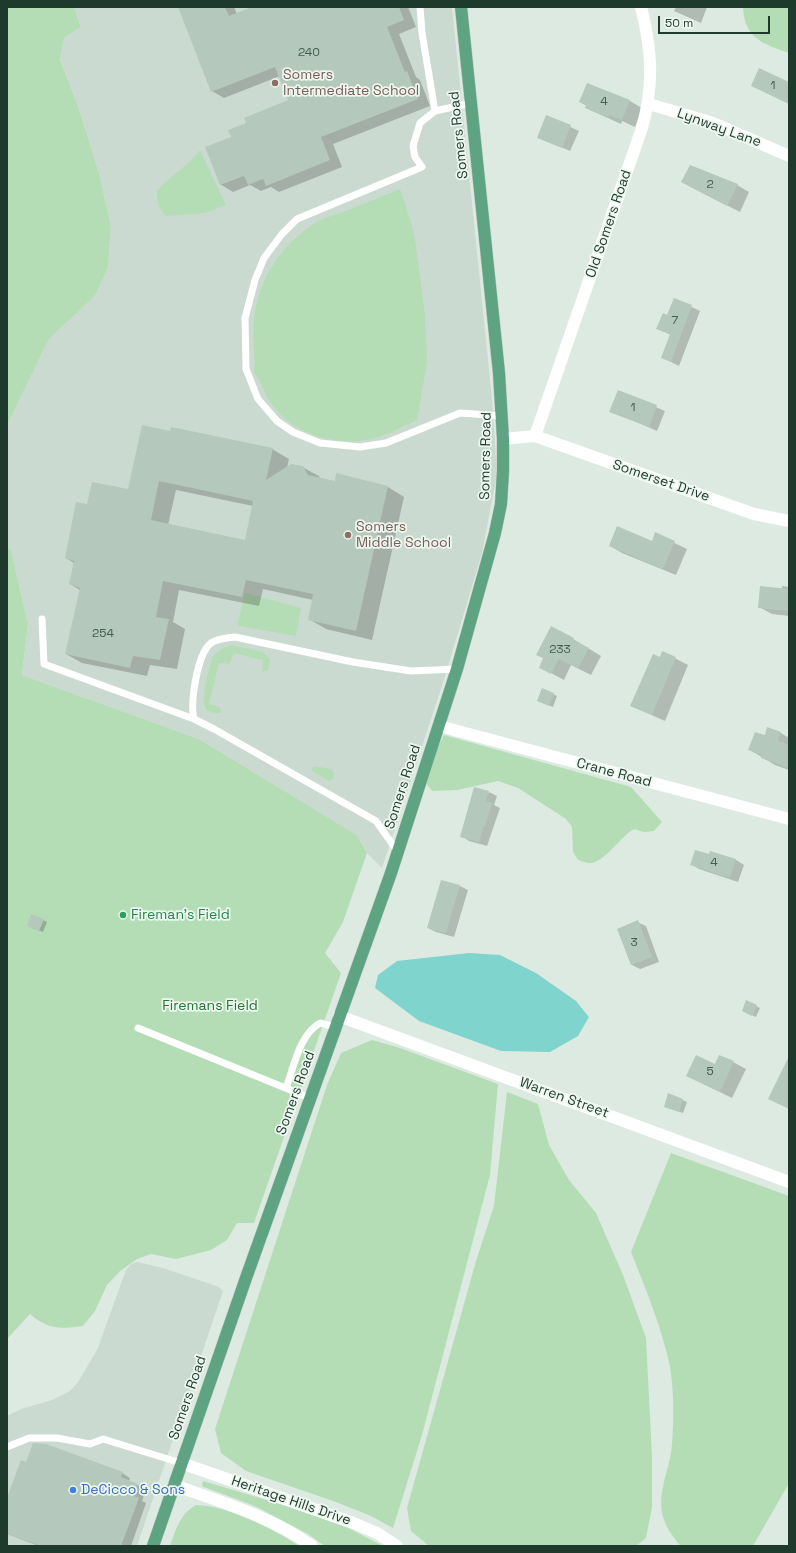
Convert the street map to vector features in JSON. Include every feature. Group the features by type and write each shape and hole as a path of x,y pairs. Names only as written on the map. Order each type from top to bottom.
{"main road":[{"name":"Somers Road","path":"153,1546 181,1463 398,852 457,669 495,534 501,504 503,439 502,416 495,322 470,103 461,7"}],"street":[{"name":"Old Somers Road","path":"535,436 649,104 651,77 650,50 641,7"},
{"name":"Lynway Lane","path":"649,104 713,123 789,156"},
{"path":"503,439 535,436"},
{"name":"Somerset Drive","path":"535,436 754,514 789,521"},
{"name":"Crane Road","path":"439,726 789,819"},
{"name":"Warren Street","path":"337,1022 789,1182"},
{"name":"Heritage Hills Drive","path":"181,1463 351,1522 377,1534 397,1546"},
{"name":"Heritage Hills Drive","path":"174,1485 250,1512 279,1525 312,1546"}],"lane":[{"path":"420,7 422,33 435,111"},
{"path":"470,103 435,111 420,123 413,146 414,157 422,167 297,220 275,244 264,258 255,280 245,318 246,369 258,399 277,421 293,432 320,443 360,447 386,443 460,413 502,416"},
{"path":"42,619 44,664 194,720 214,729 376,821 398,852"},
{"path":"194,720 192,708 201,658 211,643 223,638 235,637 353,662 411,671 457,669"},
{"path":"286,1088 303,1041 311,1029 320,1023 337,1022"},
{"path":"138,1028 310,1098"},
{"path":"7,1447 29,1438 43,1437 90,1444 103,1439 181,1463"}],"shaded area":[{"path":"74,7 452,7 492,399 497,474 482,553 443,683 382,868 367,853 357,835 199,739 22,675 28,624 11,550 7,547 7,425 49,339 95,296 108,268 111,226 99,173 78,106 60,58 64,38 81,27"},
{"path":"137,1262 163,1268 219,1287 223,1291 137,1546 7,1546 7,1416 21,1409 52,1400 70,1391 78,1382 97,1350 126,1270 131,1264"}],"green space":[{"path":"7,7 74,7 81,27 64,38 60,59 78,106 99,173 111,226 108,268 95,296 49,339 7,425"},
{"path":"743,7 789,7 789,53 763,43 751,33 744,18"},
{"path":"200,150 226,205 205,213 166,216 158,205 157,191 196,156"},
{"path":"400,189 414,232 425,315 427,362 417,420 372,439 342,441 318,436 296,427 278,412 267,397 254,373 253,327 262,285 275,262 303,231 321,220"},
{"name":"Firemans Field","path":"7,547 11,550 28,624 22,675 199,739 357,835 367,853 343,922 325,953 341,973 254,1223 237,1223 227,1240 211,1250 176,1259 151,1254 137,1259 120,1271 107,1285 95,1311 83,1326 61,1328 49,1326 30,1314 7,1339"},
{"path":"245,593 301,608 296,636 237,625"},
{"path":"232,645 263,652 270,659 268,670 262,672 263,660 234,653 230,664 219,663 209,704 220,707 221,713 211,712 206,709 204,699 207,675 211,661 219,651"},
{"path":"444,735 631,787 662,822 654,831 644,832 634,829 601,859 595,862 588,863 578,860 573,852 572,827 566,819 518,788 498,781 457,790 432,791 426,783 430,763"},
{"path":"314,766 331,769 334,773 333,779 329,781 312,771 311,769"},
{"path":"372,1040 397,1047 498,1084 490,1175 422,1435 393,1528 371,1516 336,1502 246,1471 221,1453 215,1429 327,1085 341,1053"},
{"path":"507,1092 538,1104 549,1145 569,1180 596,1213 623,1275 646,1338 652,1456 652,1507 646,1538 636,1546 429,1546 411,1531 407,1508 476,1261 494,1206"},
{"path":"671,1153 789,1196 789,1483 753,1546 681,1546 670,1532 664,1521 661,1499 671,1455 673,1425 670,1367 658,1323 631,1252"},
{"path":"203,1481 290,1507 348,1528 383,1546 325,1546 308,1534 255,1506 202,1486"},
{"path":"196,1505 222,1509 249,1519 276,1532 299,1546 170,1546 182,1517"}],"water":[{"path":"469,953 500,955 536,973 576,1001 589,1017 578,1036 550,1052 501,1051 419,1021 375,988 378,975 397,961"}],"building":[{"path":"178,7 225,7 229,16 252,7 399,7 404,20 387,27 405,72 407,71 418,99 321,137 330,160 266,186 263,179 248,185 244,176 220,185 205,147 231,137 228,130 246,123 244,118 288,100 275,67 211,92"},
{"path":"759,68 789,82 789,104 751,86"},
{"path":"587,83 630,100 622,120 609,115 608,118 585,108 586,105 579,102"},
{"path":"546,115 571,125 562,148 537,138"},
{"path":"690,165 738,184 727,206 681,182"},
{"path":"674,298 692,305 671,362 661,358 670,334 656,329 663,313 667,315"},
{"path":"618,390 657,405 649,427 609,412"},
{"path":"142,425 170,431 171,427 273,448 266,480 291,464 303,466 308,475 335,481 336,473 388,486 356,631 308,620 313,594 246,580 242,597 163,581 156,617 169,619 160,660 133,656 130,668 65,654 80,588 69,584 74,561 65,558 76,502 87,504 92,482 128,489","holes":["159,481 253,501 245,540 151,520"]},
{"path":"617,526 652,541 655,532 675,541 663,569 609,546"},
{"path":"760,586 789,589 789,611 758,608"},
{"path":"551,626 589,648 578,668 559,659 551,674 539,668 543,658 536,655"},
{"path":"662,651 676,657 652,715 630,706 653,654 660,657"},
{"path":"542,688 554,693 549,706 537,701"},
{"path":"767,727 781,732 778,741 789,745 789,768 761,758 762,755 748,750 755,732 765,735"},
{"path":"474,787 489,791 486,801 492,803 479,842 460,837"},
{"path":"695,850 709,854 710,851 736,859 730,878 690,865"},
{"path":"441,880 460,885 446,933 427,928"},
{"path":"31,914 44,919 39,931 27,926"},
{"path":"638,920 652,957 631,965 617,929"},
{"path":"746,1000 757,1005 752,1016 742,1011"},
{"path":"696,1055 715,1064 719,1055 734,1061 720,1092 686,1076"},
{"path":"789,1056 789,1109 768,1099"},
{"path":"668,1093 683,1099 679,1112 664,1107"},
{"name":"DeCicco & Sons","path":"33,1443 46,1444 123,1472 121,1477 138,1484 134,1496 139,1498 121,1546 41,1546 7,1534 7,1498 21,1460 26,1462"}],"place":[{"name":"Somers Intermediate School","path":"275,83"},
{"name":"Somers Middle School","path":"348,535"},
{"name":"Fireman's Field","path":"123,915"},
{"name":"DeCicco & Sons","path":"73,1490"}]}
